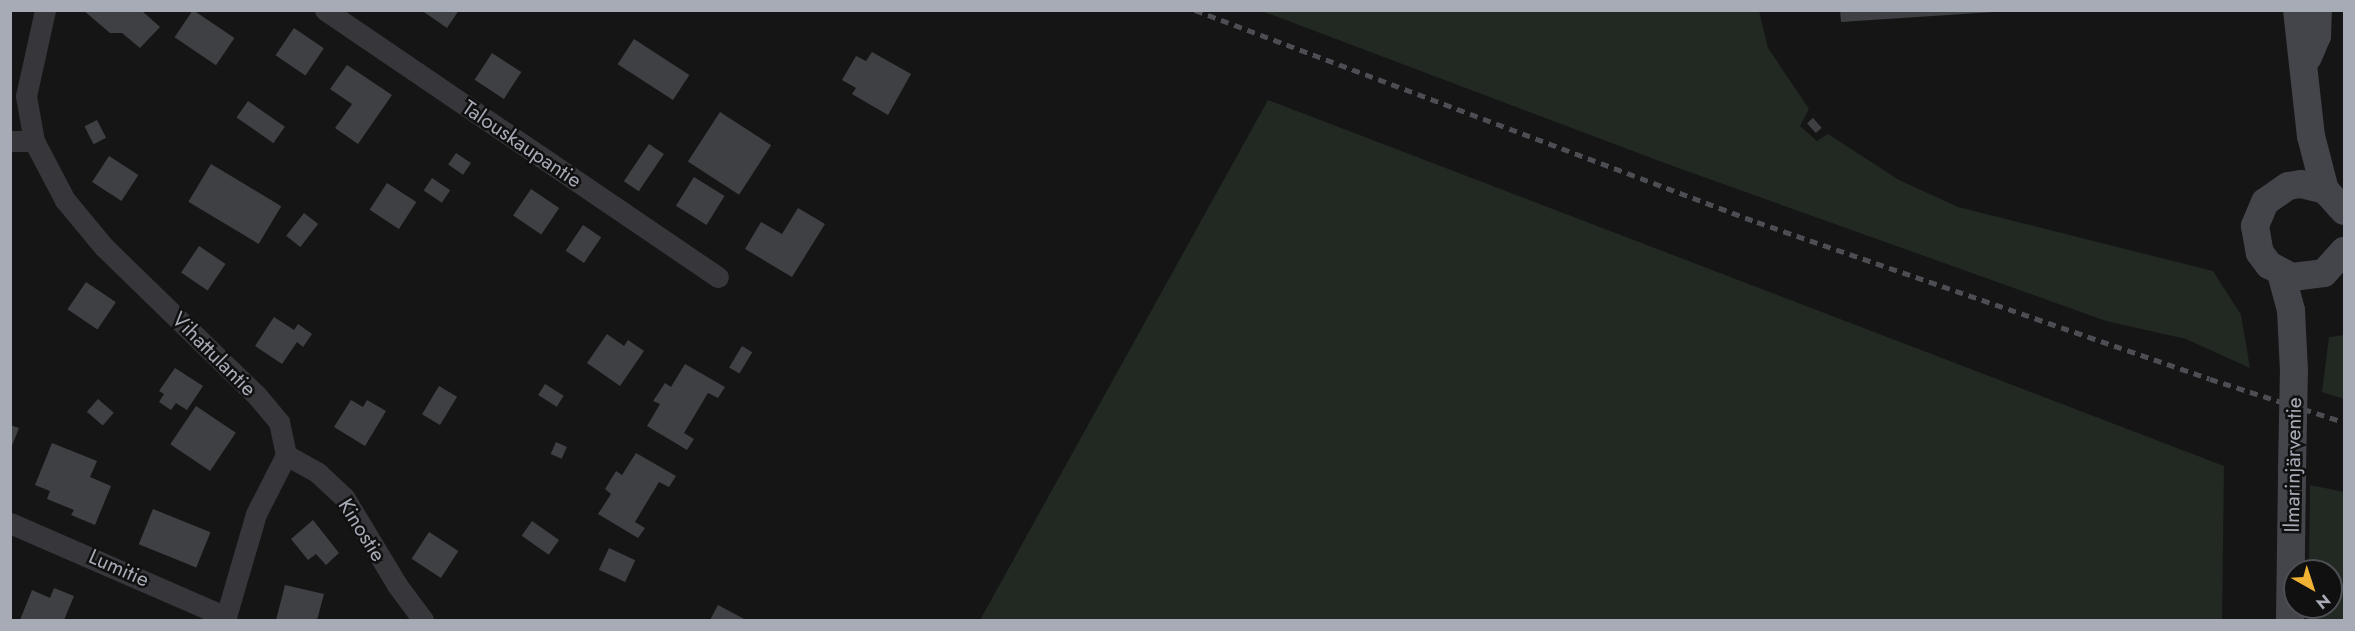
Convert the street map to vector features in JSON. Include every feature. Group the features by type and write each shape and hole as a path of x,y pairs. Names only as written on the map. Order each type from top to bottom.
{"main road":[{"path":"2297,10 2297,37 2306,62 2311,136 2325,190 2344,211"},
{"path":"2306,62 2317,36 2318,10"},
{"path":"2288,186 2311,136"},
{"path":"2325,190 2301,184 2288,186 2265,202 2255,226 2260,253 2281,273 2305,278 2336,263"},
{"path":"2291,310 2336,263"},
{"name":"Ilmarinjärventie","path":"2281,273 2291,310 2294,371 2290,621"}],"street":[{"name":"Vihattulantie","path":"45,10 26,96 34,141 65,200 105,247 272,414 285,438 286,455"},
{"name":"Talouskaupantie","path":"325,10 718,277"},
{"path":"10,141 34,141"},
{"path":"225,619 255,514 286,455"},
{"name":"Kinostie","path":"286,455 318,473 344,497 397,585 423,621"},
{"name":"Lumitie","path":"10,523 225,619"}],"shaded area":[{"path":"1262,11 1759,11 1768,48 1809,109 1800,126 1817,141 1828,134 1899,180 1958,207 2213,271 2241,315 2250,368 2186,339 2106,321 1670,165"},
{"path":"1268,100 2224,466 2222,620 980,620"},
{"path":"2344,335 2344,399 2322,392 2329,337"},
{"path":"2310,485 2344,492 2344,620 2308,620 2343,619 2343,559 2309,559"}],"building":[{"path":"83,10 141,10 160,27 140,48 122,33 110,33"},
{"path":"193,10 234,38 216,65 175,37"},
{"path":"421,10 459,10 447,28"},
{"path":"1840,10 1993,10 1993,12 1841,22"},
{"path":"294,28 324,48 305,75 276,55"},
{"path":"634,39 689,75 673,100 618,64"},
{"path":"872,52 911,74 888,115 852,94 856,88 842,80 856,56 866,61"},
{"path":"492,53 521,72 504,99 475,80"},
{"path":"347,65 392,95 358,144 335,128 352,104 330,89"},
{"path":"248,101 285,127 273,143 237,117"},
{"path":"720,112 771,145 739,195 688,161"},
{"path":"1813,118 1822,128 1816,133 1807,123"},
{"path":"97,120 106,138 94,144 85,126"},
{"path":"649,144 664,154 639,191 624,181"},
{"path":"456,153 471,163 463,175 448,165"},
{"path":"109,156 138,175 121,201 92,182"},
{"path":"211,164 281,206 259,244 188,202"},
{"path":"694,177 725,196 707,225 676,206"},
{"path":"432,178 450,190 442,203 424,190"},
{"path":"387,183 416,202 399,229 370,210"},
{"path":"531,189 559,208 541,235 513,216"},
{"path":"798,208 825,224 792,277 745,249 761,222 782,234"},
{"path":"304,213 318,224 300,247 286,236"},
{"path":"583,225 601,237 584,263 566,251"},
{"path":"199,246 226,264 208,290 181,273"},
{"path":"86,282 116,302 97,329 68,309"},
{"path":"274,317 294,330 298,324 312,334 303,347 297,342 282,364 255,346"},
{"path":"607,334 624,346 628,340 644,351 620,386 587,363"},
{"path":"742,346 752,352 739,374 729,367"},
{"path":"685,364 725,387 718,398 708,393 684,433 694,439 687,450 647,426 660,404 653,401 665,383 671,387"},
{"path":"175,368 203,386 187,410 176,403 171,410 159,402 164,394 159,391"},
{"path":"545,384 564,396 557,407 538,395"},
{"path":"439,386 457,397 440,425 422,414"},
{"path":"98,399 114,413 103,426 87,412"},
{"path":"351,400 363,407 367,400 386,411 365,446 334,427"},
{"path":"196,406 236,433 210,471 170,444"},
{"path":"10,425 19,428 11,448 10,448"},
{"path":"556,442 567,447 562,459 551,454"},
{"path":"52,443 97,461 90,477 111,486 95,525 71,515 74,510 47,499 50,491 35,485"},
{"path":"636,453 676,476 669,487 659,482 635,522 645,528 638,538 598,514 611,494 605,489 616,471 622,475"},
{"path":"153,509 210,532 196,567 139,544"},
{"path":"313,520 339,553 326,565 316,554 308,560 291,539"},
{"path":"532,521 559,540 549,555 522,536"},
{"path":"429,532 458,551 441,578 412,559"},
{"path":"609,548 635,560 625,582 599,570"},
{"path":"285,585 324,594 317,620 276,620"},
{"path":"54,588 74,596 64,620 20,620 32,590 50,598"},
{"path":"718,605 746,620 710,620"}],"railway":[{"path":"1195,10 1757,222 2210,379 2344,422"}]}
